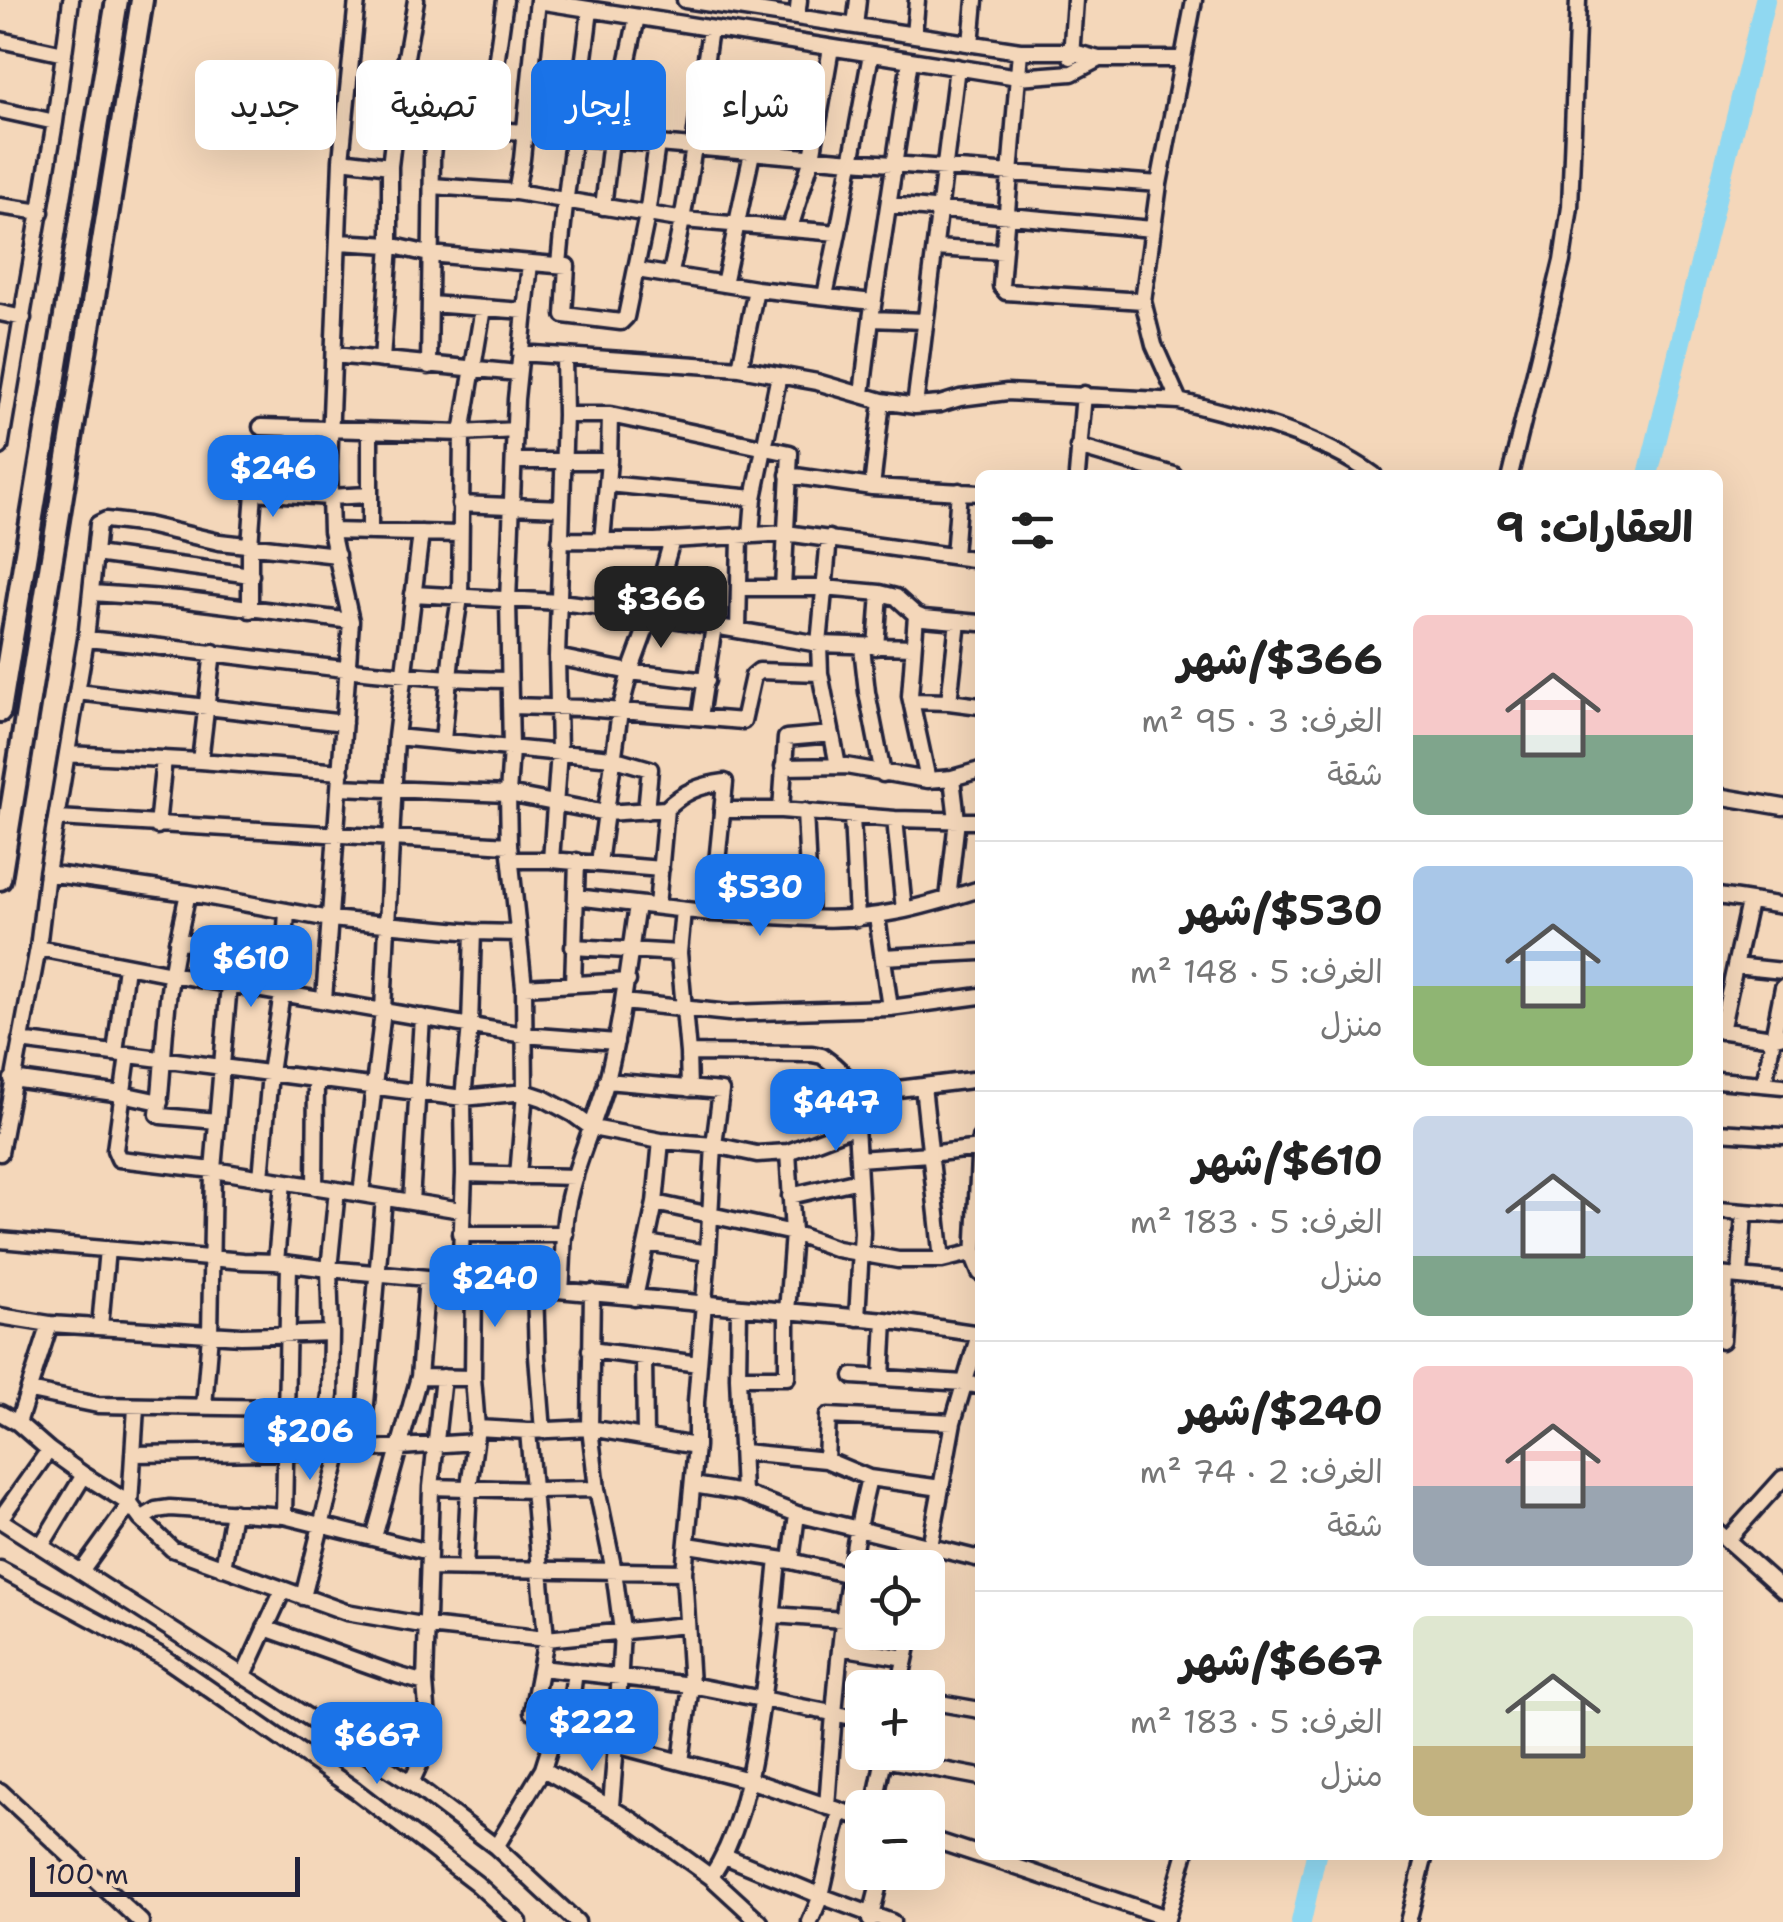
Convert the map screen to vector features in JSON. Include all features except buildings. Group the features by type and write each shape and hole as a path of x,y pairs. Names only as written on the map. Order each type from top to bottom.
{"main road":[{"path":"0,712 118,0"},
{"path":"0,879 142,0"}],"street":[{"path":"0,447 4,388 23,318 70,0"},
{"path":"324,1000 352,621 331,530 328,496 342,160 357,0"},
{"path":"405,60 416,0"},
{"path":"497,60 505,0"},
{"path":"689,0 1020,51 1070,51 1099,59 1182,59"},
{"path":"797,17 799,0"},
{"path":"856,26 858,0"},
{"path":"914,35 917,0"},
{"path":"971,44 975,0"},
{"path":"1072,72 1075,0"},
{"path":"1180,402 1154,345 1143,301 1159,184 1194,0"},
{"path":"1511,470 1562,261 1570,206 1578,0"},
{"path":"516,192 538,1 1018,77 1072,72 1099,59"},
{"path":"584,60 590,10"},
{"path":"628,60 637,17"},
{"path":"706,60 710,28"},
{"path":"0,40 64,54"},
{"path":"790,228 812,158 831,48"},
{"path":"1020,51 1000,284 1006,292 1143,301"},
{"path":"826,296 871,54"},
{"path":"862,394 910,60"},
{"path":"916,406 957,68"},
{"path":"0,110 55,122"},
{"path":"511,131 531,133"},
{"path":"382,360 392,150"},
{"path":"428,366 434,150"},
{"path":"558,265 572,150"},
{"path":"602,208 610,150"},
{"path":"339,242 568,266 564,315 621,322 626,319 637,270 656,150"},
{"path":"670,276 696,150"},
{"path":"718,150 1159,184"},
{"path":"724,284 752,153"},
{"path":"342,160 390,166"},
{"path":"432,186 516,192 648,216 838,232"},
{"path":"889,205 1152,229"},
{"path":"0,206 41,212"},
{"path":"934,248 1003,252"},
{"path":"518,1176 526,1092 524,987 510,852 508,600 518,373 530,263"},
{"path":"637,270 873,302"},
{"path":"740,368 756,289"},
{"path":"430,304 524,311"},
{"path":"444,740 460,598 462,433 483,308"},
{"path":"0,314 23,318"},
{"path":"871,319 926,321"},
{"path":"520,353 740,368 916,406 1007,392 1180,402 1290,432 1366,470"},
{"path":"334,356 518,373"},
{"path":"551,860 558,752 564,356"},
{"path":"738,630 745,535 779,374"},
{"path":"1077,470 1084,394"},
{"path":"872,487 882,401"},
{"path":"565,415 610,415 790,454 783,588"},
{"path":"602,541 610,415"},
{"path":"261,427 462,433 515,430"},
{"path":"370,431 370,532"},
{"path":"1078,447 1157,470"},
{"path":"514,461 609,461"},
{"path":"788,475 872,487 975,493"},
{"path":"607,484 754,498"},
{"path":"250,610 254,492 369,495"},
{"path":"954,556 959,492"},
{"path":"460,504 562,508"},
{"path":"0,1153 38,948 86,639 98,524 103,520 147,525 219,542 337,555"},
{"path":"331,530 460,534"},
{"path":"362,1194 384,1010 396,736 420,533"},
{"path":"560,540 672,540 786,533 975,559"},
{"path":"829,538 820,673 838,766"},
{"path":"598,863 620,710 672,540"},
{"path":"95,554 251,575"},
{"path":"740,588 880,593 902,600 916,615 930,620 975,622"},
{"path":"92,592 352,621"},
{"path":"880,593 869,647 883,774"},
{"path":"413,594 559,602 819,644 913,646"},
{"path":"916,615 911,701 928,780"},
{"path":"949,702 958,620"},
{"path":"700,717 714,626"},
{"path":"86,639 450,679 509,680"},
{"path":"200,761 213,652"},
{"path":"558,657 630,672 707,681"},
{"path":"510,706 620,710 743,721 753,676 759,671 820,673"},
{"path":"76,692 344,722"},
{"path":"911,701 975,705"},
{"path":"781,810 786,738 832,734"},
{"path":"396,736 612,758 650,768 646,811"},
{"path":"68,754 200,761 393,791 508,794 606,813 666,809 701,785 726,782 712,913"},
{"path":"157,826 164,759"},
{"path":"783,766 838,766 928,780 975,771"},
{"path":"948,899 958,820 952,778"},
{"path":"1723,797 1783,807"},
{"path":"657,906 666,809"},
{"path":"722,810 975,821"},
{"path":"805,811 810,918"},
{"path":"852,816 857,919"},
{"path":"58,818 391,838 551,860 661,870"},
{"path":"895,819 904,910"},
{"path":"572,984 578,861"},
{"path":"47,873 330,919 518,933"},
{"path":"576,896 712,913 857,919 975,891"},
{"path":"188,893 166,1016 159,1116 217,1121"},
{"path":"1723,897 1783,906"},
{"path":"1723,1018 1749,902"},
{"path":"561,1290 566,1218 616,1042 638,905"},
{"path":"683,910 678,954 689,1088"},
{"path":"261,1178 282,993 286,911"},
{"path":"878,916 890,1008"},
{"path":"466,1569 469,1488 476,1435 467,1281 460,1234 463,1098 474,932"},
{"path":"177,941 283,950"},
{"path":"573,947 678,954"},
{"path":"38,948 524,1035 616,1042"},
{"path":"883,957 975,952"},
{"path":"126,966 122,1094 115,1150 120,1159 461,1210"},
{"path":"1736,966 1783,971"},
{"path":"524,987 628,981"},
{"path":"204,1406 210,1334 213,1170 228,984"},
{"path":"1764,1084 1778,1036 1783,987"},
{"path":"624,1002 729,1013 890,1008 975,997"},
{"path":"410,1202 422,1018"},
{"path":"1723,1030 1778,1036"},
{"path":"20,1041 463,1098 526,1092 573,1114 592,1128 757,1154 788,1152 856,1126"},
{"path":"688,1053 822,1056 864,1093 975,1080"},
{"path":"12,1079 160,1102"},
{"path":"315,1187 316,1079"},
{"path":"1723,1080 1783,1086"},
{"path":"606,1081 720,1091 684,1572 690,1685 681,1762"},
{"path":"922,1086 942,1260"},
{"path":"857,1318 862,1253 856,1126 864,1093"},
{"path":"1723,1132 1783,1136"},
{"path":"636,1298 655,1203 660,1141"},
{"path":"858,1159 975,1146"},
{"path":"738,1377 788,1377 787,1312 793,1233 788,1152"},
{"path":"464,1174 575,1177"},
{"path":"790,1196 859,1180"},
{"path":"283,1182 282,1263 287,1333 284,1516"},
{"path":"322,1452 330,1395 329,1269 337,1190"},
{"path":"362,1449 384,1198"},
{"path":"655,1203 793,1233 837,1249 898,1260 942,1260 974,1252"},
{"path":"1723,1210 1783,1215"},
{"path":"1723,1330 1728,1276 1744,1212"},
{"path":"460,1234 565,1234"},
{"path":"0,1240 592,1292 975,1332"},
{"path":"648,1243 708,1253"},
{"path":"975,1248 975,1264"},
{"path":"100,1327 107,1250"},
{"path":"1728,1276 1783,1281"},
{"path":"374,1537 418,1377 427,1278"},
{"path":"535,1287 534,1490 546,1639 532,1712 616,1745 749,1780 845,1813"},
{"path":"592,1292 590,1428 622,1631 610,1806"},
{"path":"739,1308 743,1493"},
{"path":"0,1316 50,1324 241,1336 332,1333"},
{"path":"882,1378 886,1320"},
{"path":"18,1423 50,1324"},
{"path":"930,1550 953,1422 975,1349"},
{"path":"590,1350 699,1364"},
{"path":"644,1357 645,1436"},
{"path":"852,1376 975,1385"},
{"path":"418,1377 474,1378"},
{"path":"411,1783 427,1748 429,1732 425,1683 431,1488 443,1377"},
{"path":"30,1391 98,1406 286,1408"},
{"path":"81,1572 130,1504 136,1407"},
{"path":"0,1413 130,1504 172,1549 346,1612 546,1639 686,1625"},
{"path":"826,1460 828,1416 953,1422"},
{"path":"134,1454 398,1448 476,1435 590,1428 696,1446"},
{"path":"49,1450 0,1520 411,1783 496,1847 577,1922"},
{"path":"303,1598 340,1451"},
{"path":"743,1452 826,1460 869,1478 940,1488"},
{"path":"41,1546 84,1474"},
{"path":"853,1550 869,1478"},
{"path":"1723,1535 1783,1478"},
{"path":"693,1485 743,1493 797,1514 975,1559"},
{"path":"431,1488 597,1489"},
{"path":"141,1519 162,1509 284,1516 374,1537 429,1560 466,1569 684,1572"},
{"path":"224,1568 233,1512"},
{"path":"711,1877 726,1856 749,1780 764,1698 773,1615 797,1514"},
{"path":"1723,1537 1781,1586"},
{"path":"688,1545 845,1574"},
{"path":"0,1569 163,1657 355,1790 476,1883 519,1922"},
{"path":"244,1676 283,1590"},
{"path":"810,1922 821,1896 833,1809 834,1714 845,1607"},
{"path":"773,1615 843,1620"},
{"path":"265,1628 425,1683"},
{"path":"840,1647 906,1658"},
{"path":"903,1670 908,1650"},
{"path":"541,1668 690,1685 845,1716"},
{"path":"496,1847 544,1769 563,1724 575,1671"},
{"path":"945,1704 975,1709"},
{"path":"544,1769 610,1806 711,1877 760,1922"},
{"path":"945,1769 975,1776"},
{"path":"0,1791 141,1922"},
{"path":"945,1844 975,1853"},
{"path":"726,1856 870,1919 892,1922"},
{"path":"994,1860 1166,1920 1184,1860"},
{"path":"1408,1922 1425,1860"},
{"path":"870,1919 877,1890"}],"waterway":[{"path":"1649,470 1765,0"},
{"path":"1301,1922 1315,1860"}]}
